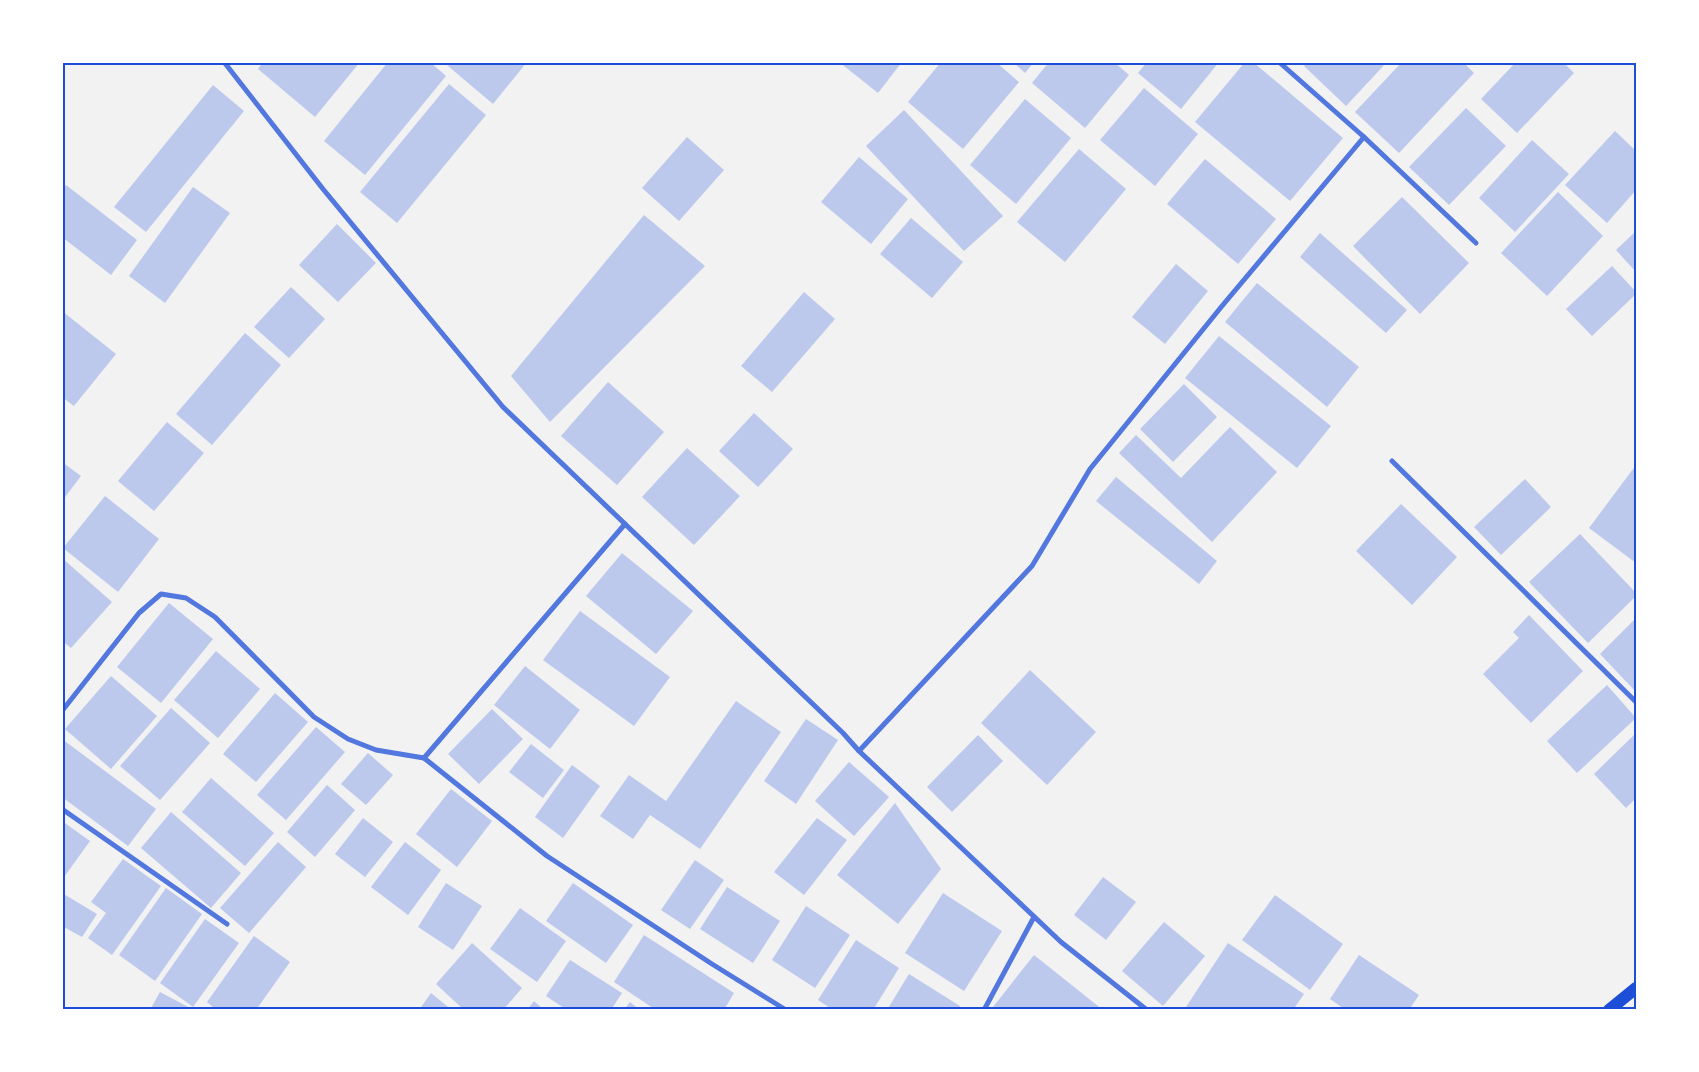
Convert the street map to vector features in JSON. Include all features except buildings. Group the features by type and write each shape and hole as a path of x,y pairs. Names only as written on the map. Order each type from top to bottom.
{"main road":[{"path":"1609,1010 1636,988"}],"street":[{"path":"224,62 330,196 503,407 1034,917 1061,942 1147,1010"},
{"path":"1279,62 1364,137 1476,244"},
{"path":"859,751 1032,566 1090,469 1222,306 1364,137"},
{"path":"1392,461 1636,702"},
{"path":"424,758 625,524"},
{"path":"62,711 139,613 160,594 186,598 215,617 314,717 348,739 376,750 424,758 548,856 712,964 786,1010"},
{"path":"62,810 227,924"},
{"path":"984,1010 1034,917"}]}
